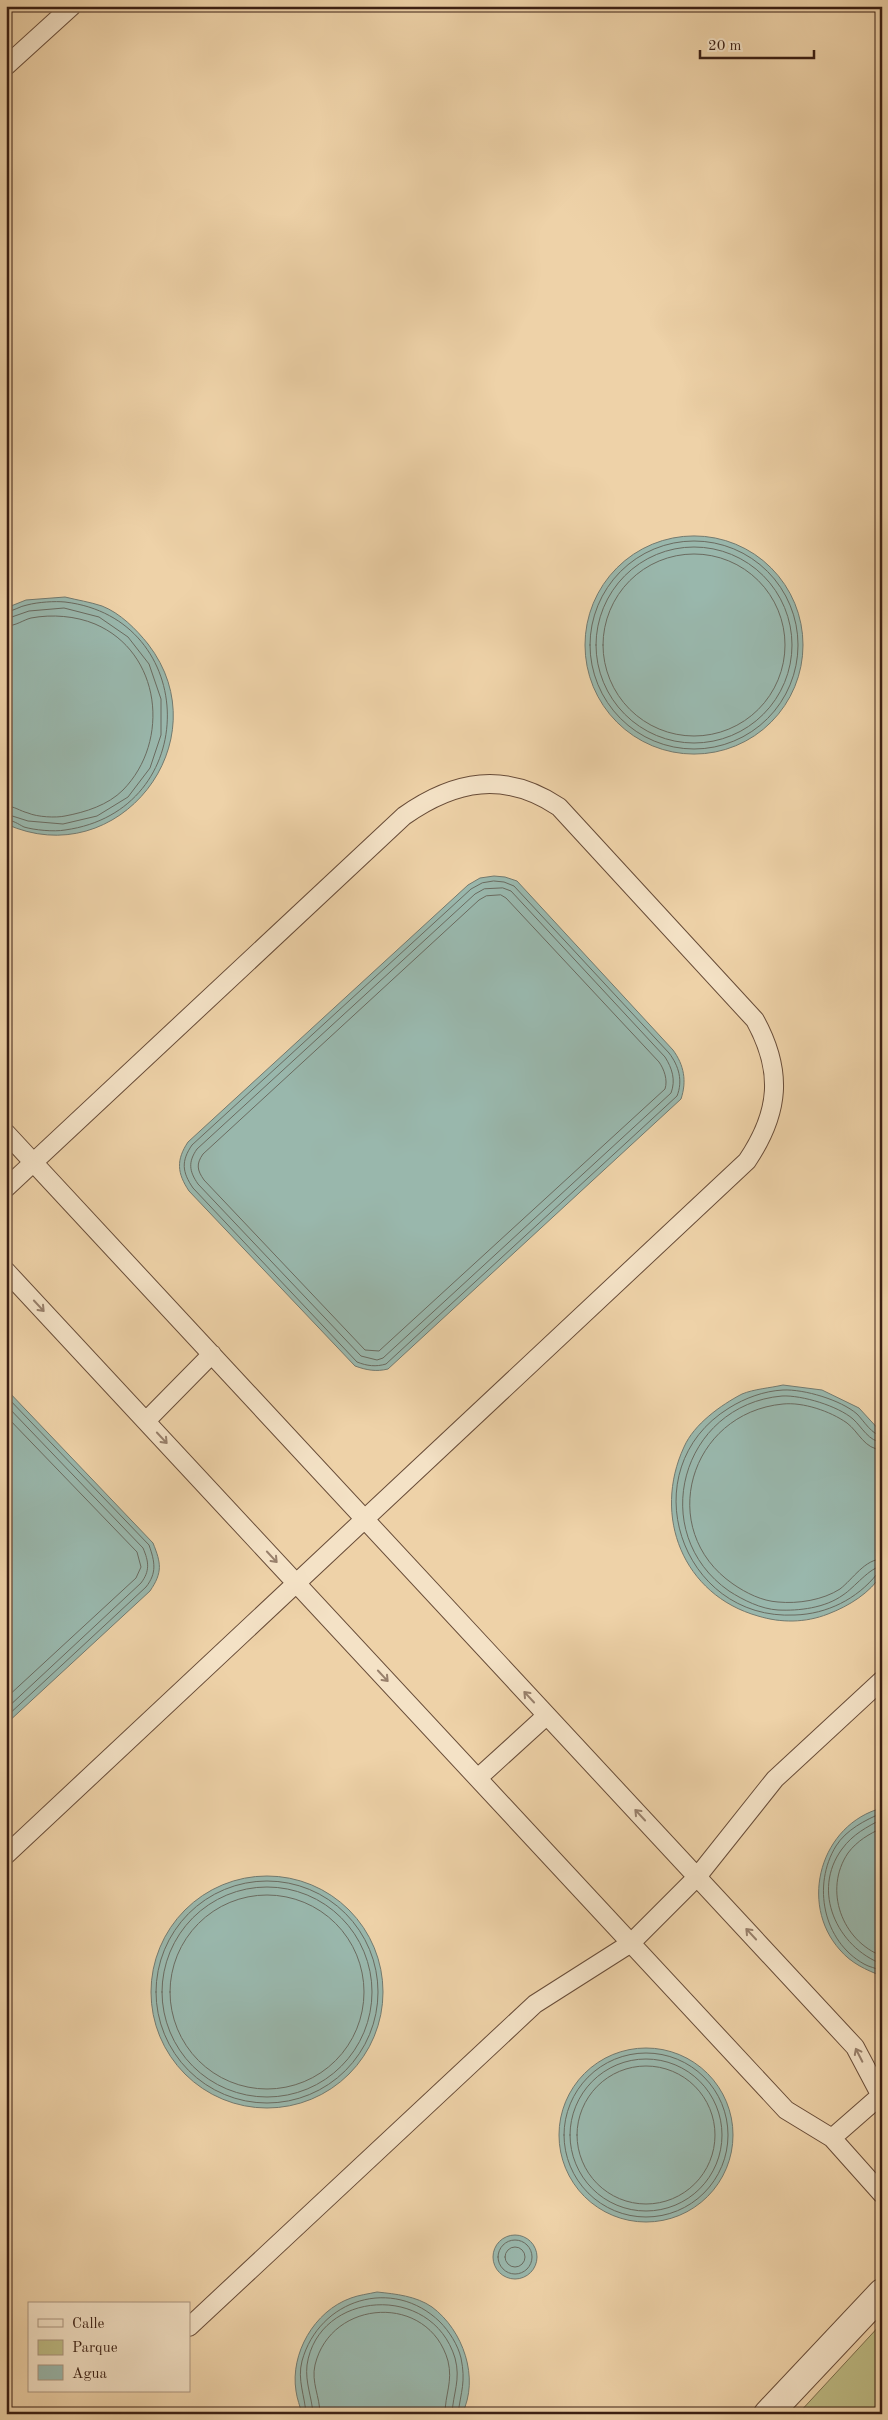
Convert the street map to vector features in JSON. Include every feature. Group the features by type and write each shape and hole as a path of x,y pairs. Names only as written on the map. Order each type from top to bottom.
{"street":[{"path":"768,2414 882,2293"}],"lane":[{"path":"6,66 72,6"},
{"path":"6,1188 404,816 424,801 447,790 471,785 496,784 520,788 541,795 566,814 755,1020 767,1042 773,1066 775,1091 770,1116 761,1140 747,1161 6,1855"},
{"path":"6,1133 855,2047 881,2097 832,2138"},
{"path":"6,1271 786,2110 832,2138 882,2194"},
{"path":"146,1421 212,1354"},
{"path":"190,2326 534,2004 631,1943 698,1877 774,1779 882,1680"},
{"path":"478,1778 546,1716"}],"green space":[{"path":"882,2323 882,2414 798,2414"}],"water":[{"path":"683,536 705,536 726,540 746,548 763,560 779,576 791,593 799,613 803,645 799,677 791,697 779,714 763,730 746,742 726,750 705,754 683,754 662,750 642,742 625,730 609,714 597,697 589,677 585,656 585,634 589,613 597,593 609,576 625,560 642,548 662,540"},
{"path":"65,597 109,609 133,627 143,638 168,682 173,720 166,757 147,790 120,815 86,831 47,835 6,824 6,608 26,600"},
{"path":"494,876 517,881 673,1050 682,1067 683,1092 681,1099 388,1369 363,1369 355,1366 189,1191 180,1172 181,1155 188,1142 468,885 480,878"},
{"path":"783,1385 822,1390 859,1408 882,1433 882,1574 865,1593 844,1607 819,1617 793,1621 775,1620 758,1616 732,1606 710,1590 693,1571 681,1550 674,1525 672,1500 675,1473 684,1447 701,1423 725,1404 742,1394"},
{"path":"6,1389 153,1543 158,1556 159,1573 150,1591 6,1724"},
{"path":"882,1808 882,1976 859,1966 840,1950 827,1931 820,1910 819,1889 822,1867 831,1848 844,1830 861,1817"},
{"path":"256,1876 278,1876 301,1881 332,1895 357,1918 364,1927 378,1958 383,1981 381,2015 369,2047 357,2066 341,2082 332,2089 301,2103 278,2108 256,2108 233,2103 202,2089 177,2066 170,2057 156,2026 151,2003 151,1981 156,1958 170,1927 193,1902 202,1895 233,1881"},
{"path":"655,2048 679,2054 695,2062 708,2073 719,2086 727,2102 732,2118 732,2152 727,2168 719,2184 708,2197 695,2208 671,2219 655,2222 637,2222 621,2219 597,2208 573,2184 560,2152 559,2126 562,2110 573,2086 597,2062 629,2049"},
{"path":"515,2235 527,2239 533,2245 537,2257 533,2269 527,2275 515,2279 503,2275 497,2269 493,2257 497,2245 503,2239"},
{"path":"377,2292 406,2296 426,2303 443,2317 452,2328 460,2341 469,2370 467,2400 462,2414 302,2414 296,2394 295,2377 301,2349 307,2336 316,2323 338,2304 354,2297"}]}
